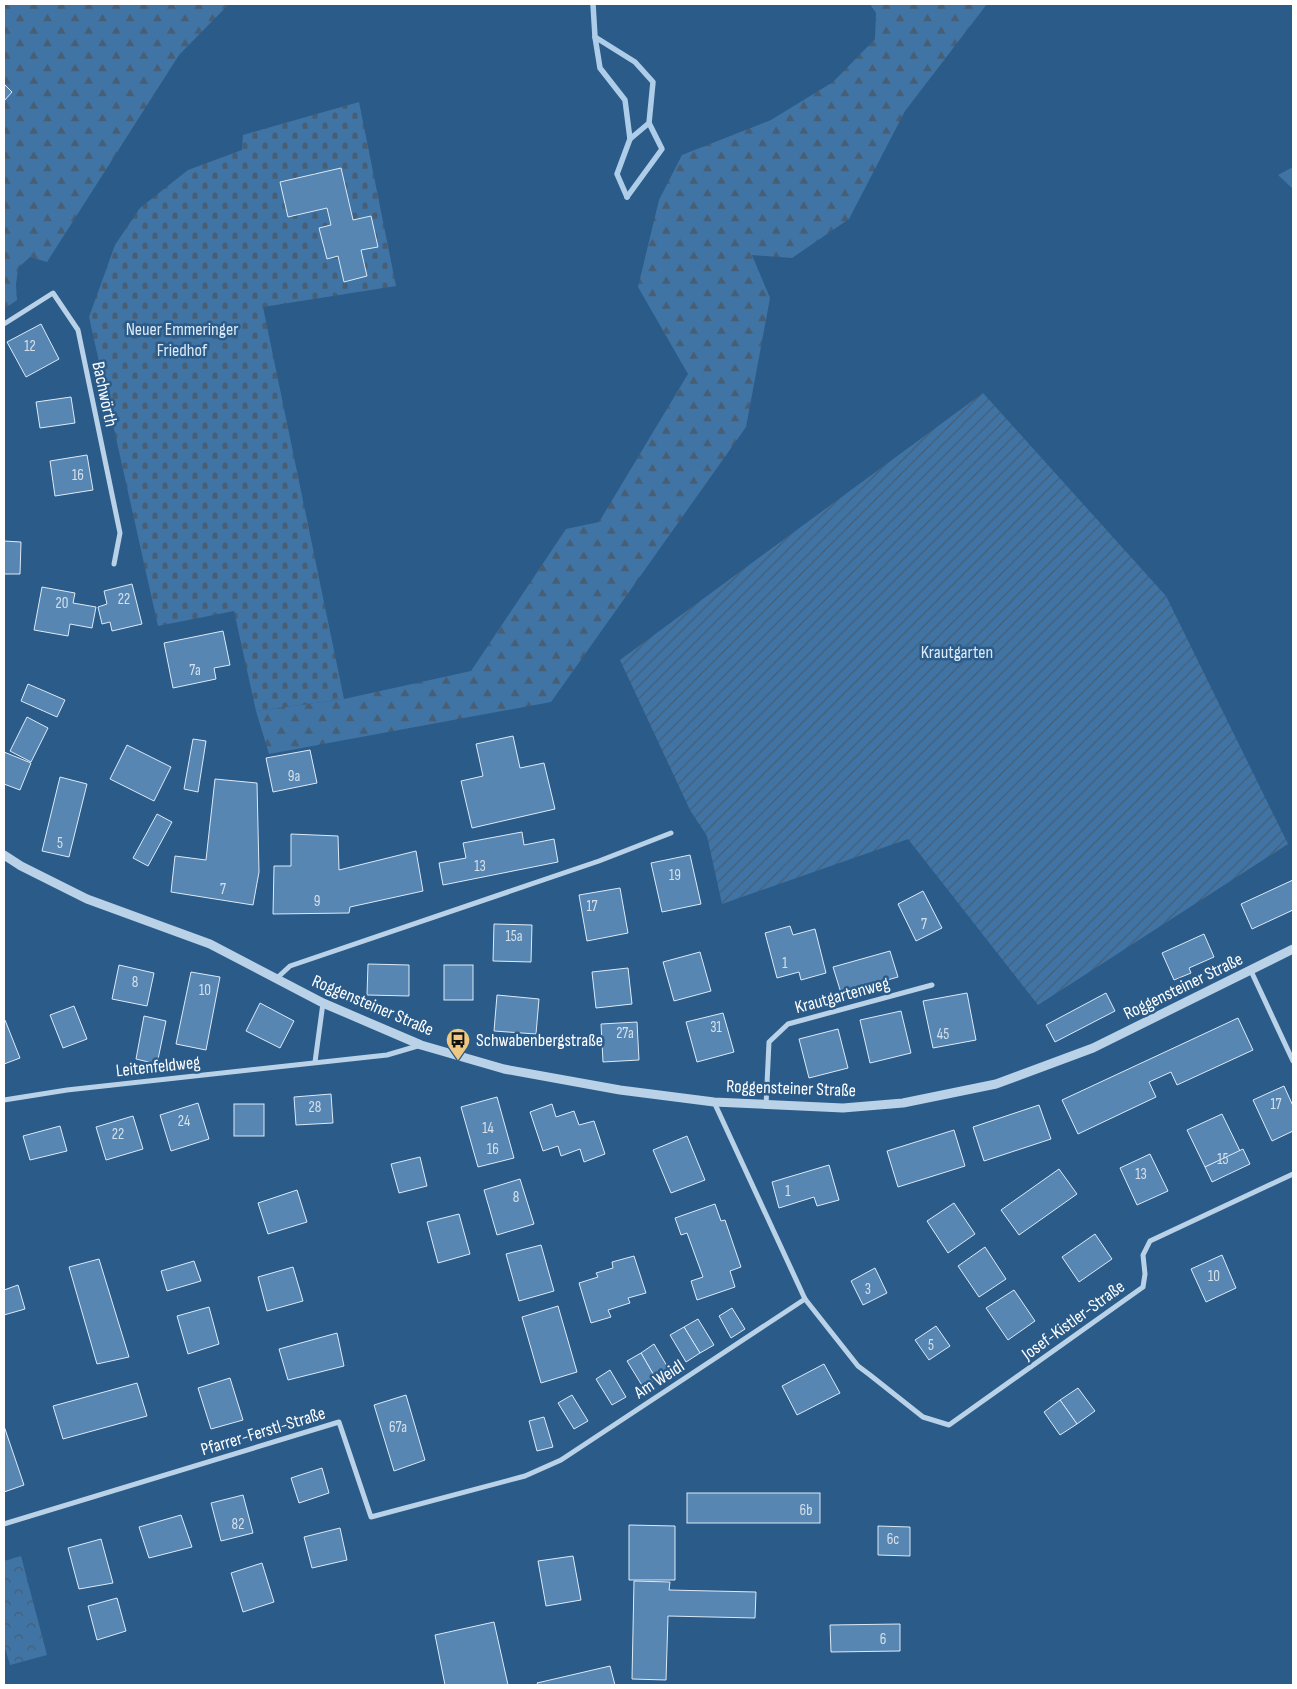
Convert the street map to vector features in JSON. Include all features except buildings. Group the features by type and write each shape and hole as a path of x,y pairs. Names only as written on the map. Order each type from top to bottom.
{"street":[{"name":"Bachwörth","path":"4,324 53,293 78,330 120,533 114,564"},
{"name":"Roggensteiner Straße","path":"276,979 290,966 599,861 671,833"},
{"name":"Roggensteiner Straße","path":"4,855 21,866 87,899 210,944 323,1003 421,1045 504,1068 620,1090 714,1102 843,1108 903,1103 996,1084 1093,1048 1293,949"},
{"path":"1251,970 1293,1062"},
{"name":"Krautgartenweg","path":"766,1105 769,1042 788,1024 932,984"},
{"path":"315,1062 323,1003"},
{"name":"Leitenfeldweg","path":"4,1100 67,1090 387,1055 421,1045"},
{"path":"714,1102 805,1299"},
{"name":"Josef-Kistler-Straße","path":"805,1299 858,1366 923,1417 949,1425 1143,1287 1145,1274 1143,1255 1150,1241 1293,1174"},
{"name":"Am Weidl","path":"525,1476 561,1460 805,1299"},
{"name":"Pfarrer-Ferstl-Straße","path":"4,1524 339,1422 371,1517 525,1476"}],"green space":[{"path":"229,4 179,55 47,262 30,257 18,268 17,300 4,309 4,5"},
{"path":"870,4 987,4 905,111 849,219 792,258 752,255 770,298 746,427 551,702 269,754 256,711 344,699 471,671 566,529 599,522 688,374 638,287 659,200 682,155 771,120 833,82 875,39 876,13"},
{"name":"Neuer Emmeringer Friedhof","path":"359,102 396,286 263,307 344,699 256,711 234,611 158,626 89,317 115,245 140,208 188,170 242,150 243,135"},
{"path":"1293,167 1293,189 1278,175"},
{"name":"Krautgarten","path":"983,393 1166,596 1288,844 1038,1005 908,839 722,904 707,836 690,810 620,660"},
{"path":"21,1556 47,1655 10,1665 4,1645 4,1561"}],"waterway":[{"path":"593,4 595,37 600,68 625,100 630,139 617,174 627,197"},
{"path":"595,37 635,62 653,82 649,123 662,149 627,197"},
{"path":"630,139 649,123"}],"place":[{"name":"Schwabenbergstraße","path":"458,1061"}]}
